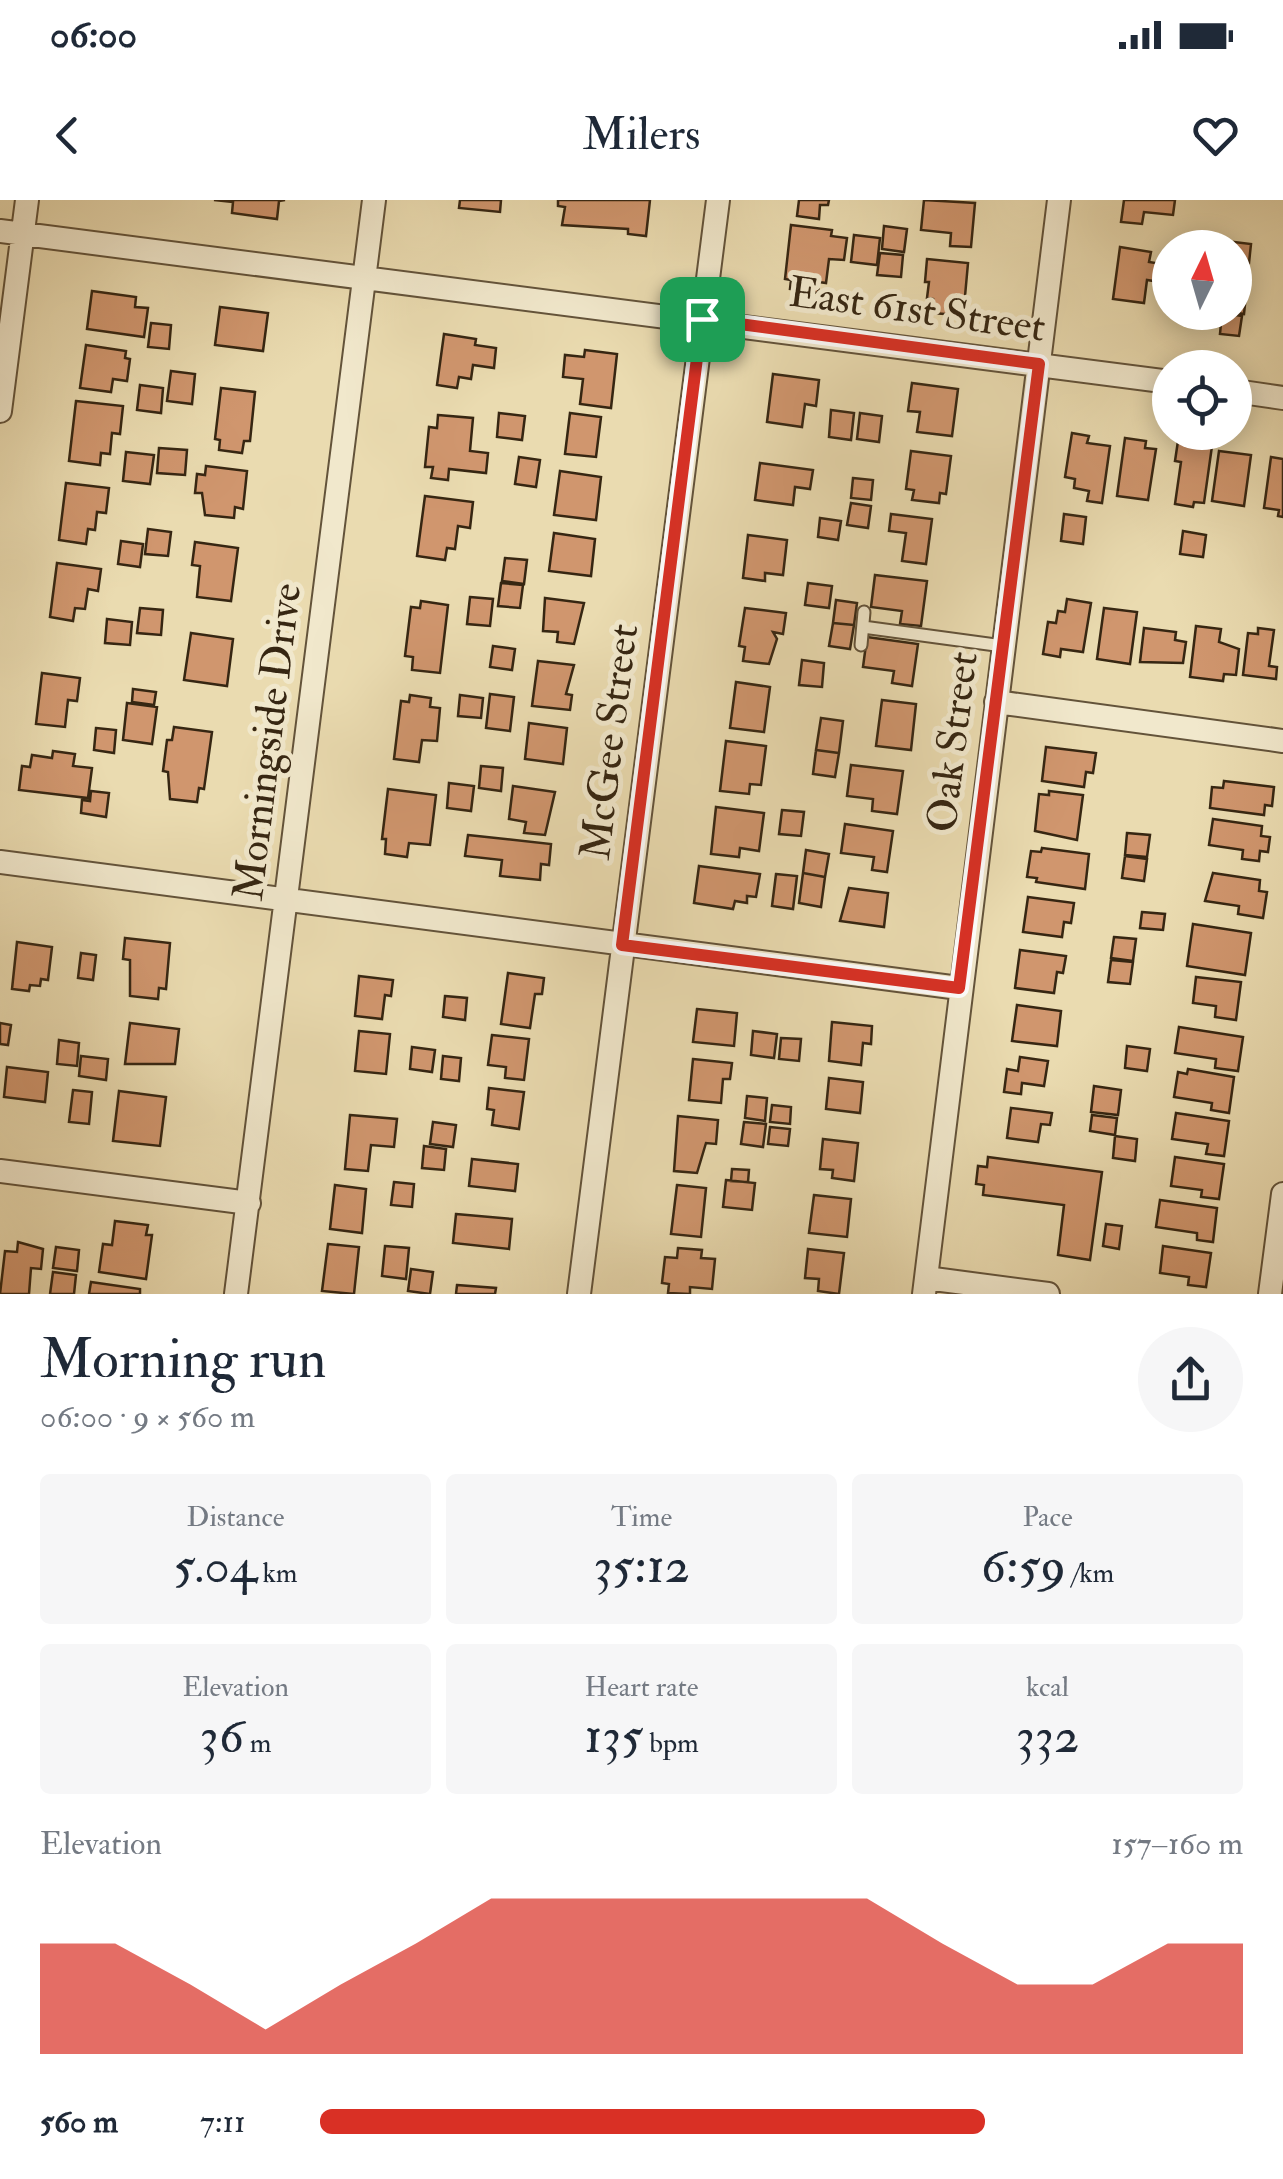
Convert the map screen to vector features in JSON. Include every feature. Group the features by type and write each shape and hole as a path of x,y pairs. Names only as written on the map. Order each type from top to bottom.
{"street":[{"path":"0,412 11,232 27,200"},
{"name":"Morningside Drive","path":"236,1294 374,200"},
{"name":"McGee Street","path":"578,1294 718,200"},
{"name":"Oak Street","path":"925,1286 1059,200"},
{"name":"East 61st Street","path":"11,232 1152,380"},
{"path":"1252,393 1283,398"},
{"path":"996,702 1283,741"},
{"path":"0,862 959,988"},
{"path":"0,1171 248,1203"},
{"path":"1270,1294 1283,1194"},
{"path":"925,1286 1048,1294"}],"lane":[{"path":"861,645 864,612"},
{"path":"863,627 1003,646"}],"building":[{"path":"214,200 285,200 279,201 277,219 232,213 233,202"},
{"path":"460,200 501,200 500,212 459,208"},
{"path":"558,200 650,200 646,236 628,234 628,229 562,225 565,207 558,206"},
{"path":"799,200 829,200 828,205 820,205 819,219 797,216"},
{"path":"924,200 975,203 971,247 950,246 951,233 921,230"},
{"path":"1124,200 1175,200 1173,215 1144,212 1142,224 1121,222"},
{"path":"791,225 832,230 831,236 847,238 844,260 829,259 826,283 819,282 818,293 790,289 791,280 785,279"},
{"path":"884,226 907,229 904,252 882,249"},
{"path":"854,235 880,238 877,265 851,262"},
{"path":"1120,247 1151,252 1152,281 1147,280 1144,303 1113,299"},
{"path":"880,253 903,255 901,277 877,275"},
{"path":"927,259 968,263 964,307 958,306 958,315 932,313 933,299 927,298 929,282 925,282"},
{"path":"92,291 136,297 135,307 148,308 144,337 87,329"},
{"path":"220,307 268,313 263,351 215,345"},
{"path":"151,323 171,325 169,349 148,347"},
{"path":"1220,330 1240,330 1239,336 1220,334"},
{"path":"444,334 476,339 475,345 496,348 494,368 473,365 471,379 459,377 457,388 437,385"},
{"path":"86,345 126,351 125,358 130,359 127,381 113,379 111,392 80,388"},
{"path":"585,350 617,354 611,408 580,404 583,379 563,377 565,355 584,357"},
{"path":"171,371 195,374 192,404 167,401"},
{"path":"773,374 819,380 816,406 805,404 802,427 767,422"},
{"path":"912,383 958,389 952,436 917,432 920,412 908,411"},
{"path":"140,385 163,388 161,413 137,410"},
{"path":"221,388 255,392 250,441 244,441 242,453 219,450 220,440 215,439"},
{"path":"76,401 123,406 120,434 112,433 110,454 101,453 100,465 69,461"},
{"path":"831,410 854,413 851,440 829,437"},
{"path":"499,413 525,416 522,440 497,437"},
{"path":"570,413 601,417 596,457 565,454"},
{"path":"860,413 882,416 879,442 857,439"},
{"path":"438,415 473,418 470,451 488,453 486,473 449,469 448,480 431,478 433,467 425,467 429,427 437,428"},
{"path":"1072,433 1089,436 1087,443 1110,446 1102,503 1087,501 1089,491 1074,488 1075,479 1065,477"},
{"path":"1125,438 1146,441 1145,448 1156,450 1148,500 1117,496"},
{"path":"159,448 187,450 185,475 157,473"},
{"path":"1177,450 1211,450 1204,503 1194,502 1193,507 1175,504 1181,462 1175,461"},
{"path":"911,451 951,456 946,494 940,493 939,503 912,500 914,490 906,489"},
{"path":"1219,451 1251,455 1244,506 1212,501"},
{"path":"126,452 154,455 150,484 123,481"},
{"path":"519,457 540,460 536,487 515,484"},
{"path":"1271,457 1283,459 1283,517 1278,516 1279,510 1264,508"},
{"path":"760,463 813,470 810,489 795,487 793,505 755,500"},
{"path":"206,466 247,471 243,509 235,507 234,518 205,515 202,493 195,493 197,474 205,475"},
{"path":"560,471 601,477 596,520 554,515"},
{"path":"853,478 873,480 871,500 851,498"},
{"path":"66,483 109,488 106,513 97,512 95,530 88,529 86,544 59,540"},
{"path":"425,496 473,502 470,528 458,526 455,549 447,548 445,560 417,556"},
{"path":"851,503 871,506 868,528 847,525"},
{"path":"891,514 932,519 926,564 902,561 906,533 889,531"},
{"path":"1064,514 1086,517 1083,544 1061,541"},
{"path":"820,518 841,521 838,540 818,537"},
{"path":"148,529 171,532 168,556 145,554"},
{"path":"1183,531 1206,535 1203,557 1180,554"},
{"path":"554,533 595,539 591,576 549,571"},
{"path":"748,535 787,540 783,575 765,573 765,581 743,578"},
{"path":"121,541 143,544 140,567 118,564"},
{"path":"195,542 238,548 231,601 197,597 200,566 192,565"},
{"path":"505,558 527,560 524,584 502,581"},
{"path":"57,563 101,569 98,591 88,589 85,609 75,608 73,621 50,617"},
{"path":"875,575 927,581 921,626 900,624 902,611 871,607"},
{"path":"501,583 523,585 520,608 498,606"},
{"path":"808,583 832,586 829,608 805,605"},
{"path":"470,597 493,599 490,626 467,624"},
{"path":"545,598 584,603 574,644 557,642 558,632 543,631"},
{"path":"1067,599 1091,603 1083,652 1061,649 1060,657 1043,654 1048,622 1056,623 1058,611 1065,612"},
{"path":"836,600 857,603 854,625 833,623"},
{"path":"421,601 448,605 440,673 412,670 413,657 405,656 411,607 420,608"},
{"path":"140,608 163,610 161,635 137,633"},
{"path":"745,608 786,613 783,634 773,632 777,639 769,664 743,661 745,647 739,646"},
{"path":"1104,608 1137,612 1130,664 1097,659"},
{"path":"107,619 132,622 130,645 105,643"},
{"path":"833,623 854,625 850,649 829,646"},
{"path":"1196,626 1221,629 1219,642 1239,649 1236,675 1224,674 1223,681 1190,677"},
{"path":"1144,628 1176,632 1175,640 1186,642 1183,663 1140,662"},
{"path":"1258,628 1274,630 1269,666 1277,667 1276,679 1243,675 1248,633 1258,634"},
{"path":"191,633 233,639 227,686 184,680"},
{"path":"867,637 918,644 912,686 892,683 894,671 863,667"},
{"path":"493,646 515,649 512,670 490,667"},
{"path":"802,660 824,663 822,687 799,685"},
{"path":"538,661 574,665 566,694 572,695 570,710 532,706"},
{"path":"42,673 80,678 77,701 68,700 65,727 36,724"},
{"path":"736,682 770,687 764,732 730,728"},
{"path":"133,689 156,692 154,705 132,702"},
{"path":"490,694 514,697 510,731 486,728"},
{"path":"410,695 431,698 430,707 440,708 437,741 422,740 419,762 394,759 401,701 409,702"},
{"path":"460,695 483,698 481,718 458,716"},
{"path":"882,700 916,704 911,750 876,746"},
{"path":"127,703 157,707 152,744 123,740"},
{"path":"821,718 843,721 839,753 816,750"},
{"path":"529,723 567,728 563,764 525,759"},
{"path":"174,727 212,732 204,789 199,788 197,802 170,799 168,772 163,771 167,740 172,740"},
{"path":"96,728 116,730 114,753 94,750"},
{"path":"726,741 766,746 761,785 750,784 749,794 720,791"},
{"path":"1046,747 1096,753 1093,773 1086,772 1084,787 1042,781"},
{"path":"816,750 839,753 835,777 813,774"},
{"path":"53,751 75,754 73,766 92,768 88,798 19,790 22,766 30,767 32,755 52,758"},
{"path":"851,765 903,771 897,814 872,811 873,799 847,796"},
{"path":"481,766 503,768 501,791 479,788"},
{"path":"1224,781 1274,787 1272,806 1265,805 1264,815 1210,808 1212,787 1223,788"},
{"path":"449,783 474,786 471,811 447,808"},
{"path":"513,786 555,792 545,835 524,833 526,822 509,819"},
{"path":"388,789 436,795 430,845 409,843 407,857 385,854 386,839 382,839"},
{"path":"91,791 109,793 106,817 81,813 82,800 90,801"},
{"path":"1049,791 1083,795 1077,840 1035,831 1039,794 1049,795"},
{"path":"716,807 764,813 759,851 740,848 739,857 711,854"},
{"path":"782,810 804,812 801,836 779,834"},
{"path":"1213,819 1262,826 1261,836 1270,837 1268,852 1260,851 1259,861 1242,859 1243,850 1209,845"},
{"path":"845,824 893,831 887,872 872,870 874,857 841,853"},
{"path":"1127,833 1150,835 1147,857 1125,855"},
{"path":"468,835 551,844 549,865 541,864 540,880 500,876 502,860 465,856"},
{"path":"1042,848 1089,854 1085,889 1036,882 1037,878 1027,877 1031,851 1041,852"},
{"path":"806,850 829,854 825,877 803,873"},
{"path":"1125,856 1147,859 1144,881 1122,878"},
{"path":"699,866 760,874 756,897 747,896 747,903 735,901 733,909 694,903"},
{"path":"803,873 825,877 821,907 799,903"},
{"path":"1213,873 1260,880 1259,891 1267,892 1263,918 1238,914 1239,906 1205,901"},
{"path":"776,874 797,876 793,909 772,906"},
{"path":"849,888 888,893 884,927 840,921"},
{"path":"1028,897 1074,903 1071,923 1064,922 1062,937 1023,932"},
{"path":"1142,912 1165,914 1163,930 1140,928"},
{"path":"1193,924 1251,933 1245,975 1187,966"},
{"path":"1114,937 1136,939 1133,961 1111,958"},
{"path":"125,938 170,943 166,989 159,988 158,999 130,996 130,960 123,959"},
{"path":"17,942 52,947 48,980 41,979 40,986 30,985 29,991 12,989"},
{"path":"1020,950 1066,956 1063,973 1057,972 1054,993 1015,988"},
{"path":"81,953 96,955 93,980 78,978"},
{"path":"1111,960 1133,962 1130,984 1108,982"},
{"path":"508,973 544,978 542,994 535,994 530,1028 501,1024"},
{"path":"359,976 393,980 391,996 385,995 382,1019 355,1016"},
{"path":"1196,977 1241,982 1236,1020 1215,1017 1216,1006 1193,1003"},
{"path":"445,996 467,998 465,1020 443,1017"},
{"path":"1017,1005 1061,1011 1057,1046 1012,1041"},
{"path":"697,1009 737,1013 734,1046 693,1042"},
{"path":"832,1022 872,1026 871,1044 863,1043 861,1065 829,1061"},
{"path":"0,1023 11,1025 8,1045 0,1044"},
{"path":"130,1023 179,1029 175,1064 125,1064"},
{"path":"1179,1027 1243,1037 1238,1071 1215,1068 1216,1059 1175,1053"},
{"path":"359,1031 390,1034 386,1074 355,1071"},
{"path":"753,1031 777,1034 774,1058 751,1055"},
{"path":"492,1035 529,1039 524,1080 505,1078 506,1067 488,1065"},
{"path":"781,1038 801,1039 799,1061 779,1059"},
{"path":"59,1040 79,1043 77,1066 57,1064"},
{"path":"1127,1046 1150,1049 1147,1071 1125,1068"},
{"path":"412,1047 435,1050 432,1072 410,1069"},
{"path":"81,1056 108,1059 106,1080 79,1076"},
{"path":"443,1056 461,1058 459,1081 441,1079"},
{"path":"1020,1057 1048,1061 1044,1086 1022,1083 1021,1094 1004,1092 1007,1069 1018,1071"},
{"path":"693,1059 732,1063 730,1079 723,1079 721,1103 689,1100"},
{"path":"7,1067 48,1072 45,1102 4,1097"},
{"path":"1188,1069 1234,1077 1229,1113 1211,1110 1212,1103 1174,1097 1178,1072 1187,1074"},
{"path":"829,1078 863,1082 860,1113 826,1109"},
{"path":"1094,1086 1121,1090 1118,1115 1091,1112"},
{"path":"489,1088 524,1092 519,1129 492,1125 494,1110 487,1109"},
{"path":"73,1090 92,1092 89,1124 69,1122"},
{"path":"119,1091 166,1097 160,1146 113,1141"},
{"path":"747,1096 767,1098 765,1121 745,1118"},
{"path":"772,1105 791,1107 790,1124 770,1122"},
{"path":"1011,1108 1052,1113 1050,1125 1041,1124 1038,1142 1007,1138"},
{"path":"1176,1113 1229,1121 1224,1156 1206,1154 1208,1144 1172,1139"},
{"path":"350,1115 397,1119 394,1147 371,1145 368,1171 345,1169"},
{"path":"1092,1115 1117,1118 1115,1135 1090,1131"},
{"path":"678,1116 718,1120 716,1144 706,1143 697,1173 674,1171"},
{"path":"433,1122 456,1125 453,1147 430,1144"},
{"path":"744,1122 766,1124 763,1147 741,1144"},
{"path":"770,1127 790,1129 788,1146 768,1144"},
{"path":"1115,1136 1137,1139 1135,1161 1113,1158"},
{"path":"823,1139 858,1143 854,1181 832,1178 833,1170 820,1169"},
{"path":"424,1146 446,1149 444,1170 422,1168"},
{"path":"988,1157 1102,1172 1090,1260 1058,1255 1064,1205 983,1195 984,1185 976,1184 978,1166 987,1167"},
{"path":"1175,1157 1224,1164 1219,1199 1201,1197 1202,1190 1171,1186"},
{"path":"472,1159 518,1164 515,1191 469,1186"},
{"path":"732,1169 749,1170 748,1182 731,1181"},
{"path":"726,1180 755,1183 752,1210 723,1207"},
{"path":"394,1182 414,1184 412,1207 391,1205"},
{"path":"335,1185 366,1189 362,1233 330,1229"},
{"path":"677,1185 706,1188 701,1237 671,1234"},
{"path":"814,1195 851,1199 847,1237 809,1233"},
{"path":"1160,1200 1217,1208 1213,1242 1197,1240 1197,1233 1156,1227"},
{"path":"456,1214 512,1219 509,1249 453,1243"},
{"path":"115,1221 148,1225 146,1235 152,1235 146,1279 99,1272 103,1244 112,1245"},
{"path":"1106,1224 1122,1226 1119,1249 1103,1246"},
{"path":"18,1242 43,1249 41,1269 31,1268 29,1294 0,1294 5,1251 17,1252"},
{"path":"328,1244 359,1247 354,1294 322,1291"},
{"path":"385,1246 409,1248 406,1279 382,1276"},
{"path":"1163,1246 1211,1253 1206,1287 1188,1285 1189,1277 1160,1273"},
{"path":"56,1247 79,1250 77,1271 53,1268"},
{"path":"678,1248 702,1250 701,1258 715,1259 712,1289 690,1287 690,1294 668,1293 669,1284 662,1283 665,1257 677,1258"},
{"path":"808,1249 844,1253 839,1294 818,1291 819,1279 805,1278"},
{"path":"411,1269 433,1272 430,1294 408,1291"},
{"path":"53,1272 76,1275 74,1294 50,1294"},
{"path":"91,1282 140,1289 140,1294 89,1294"},
{"path":"457,1285 496,1288 495,1294 456,1294"}],"route":[{"path":"702,319 1039,364 959,988 622,945 702,319"}]}
